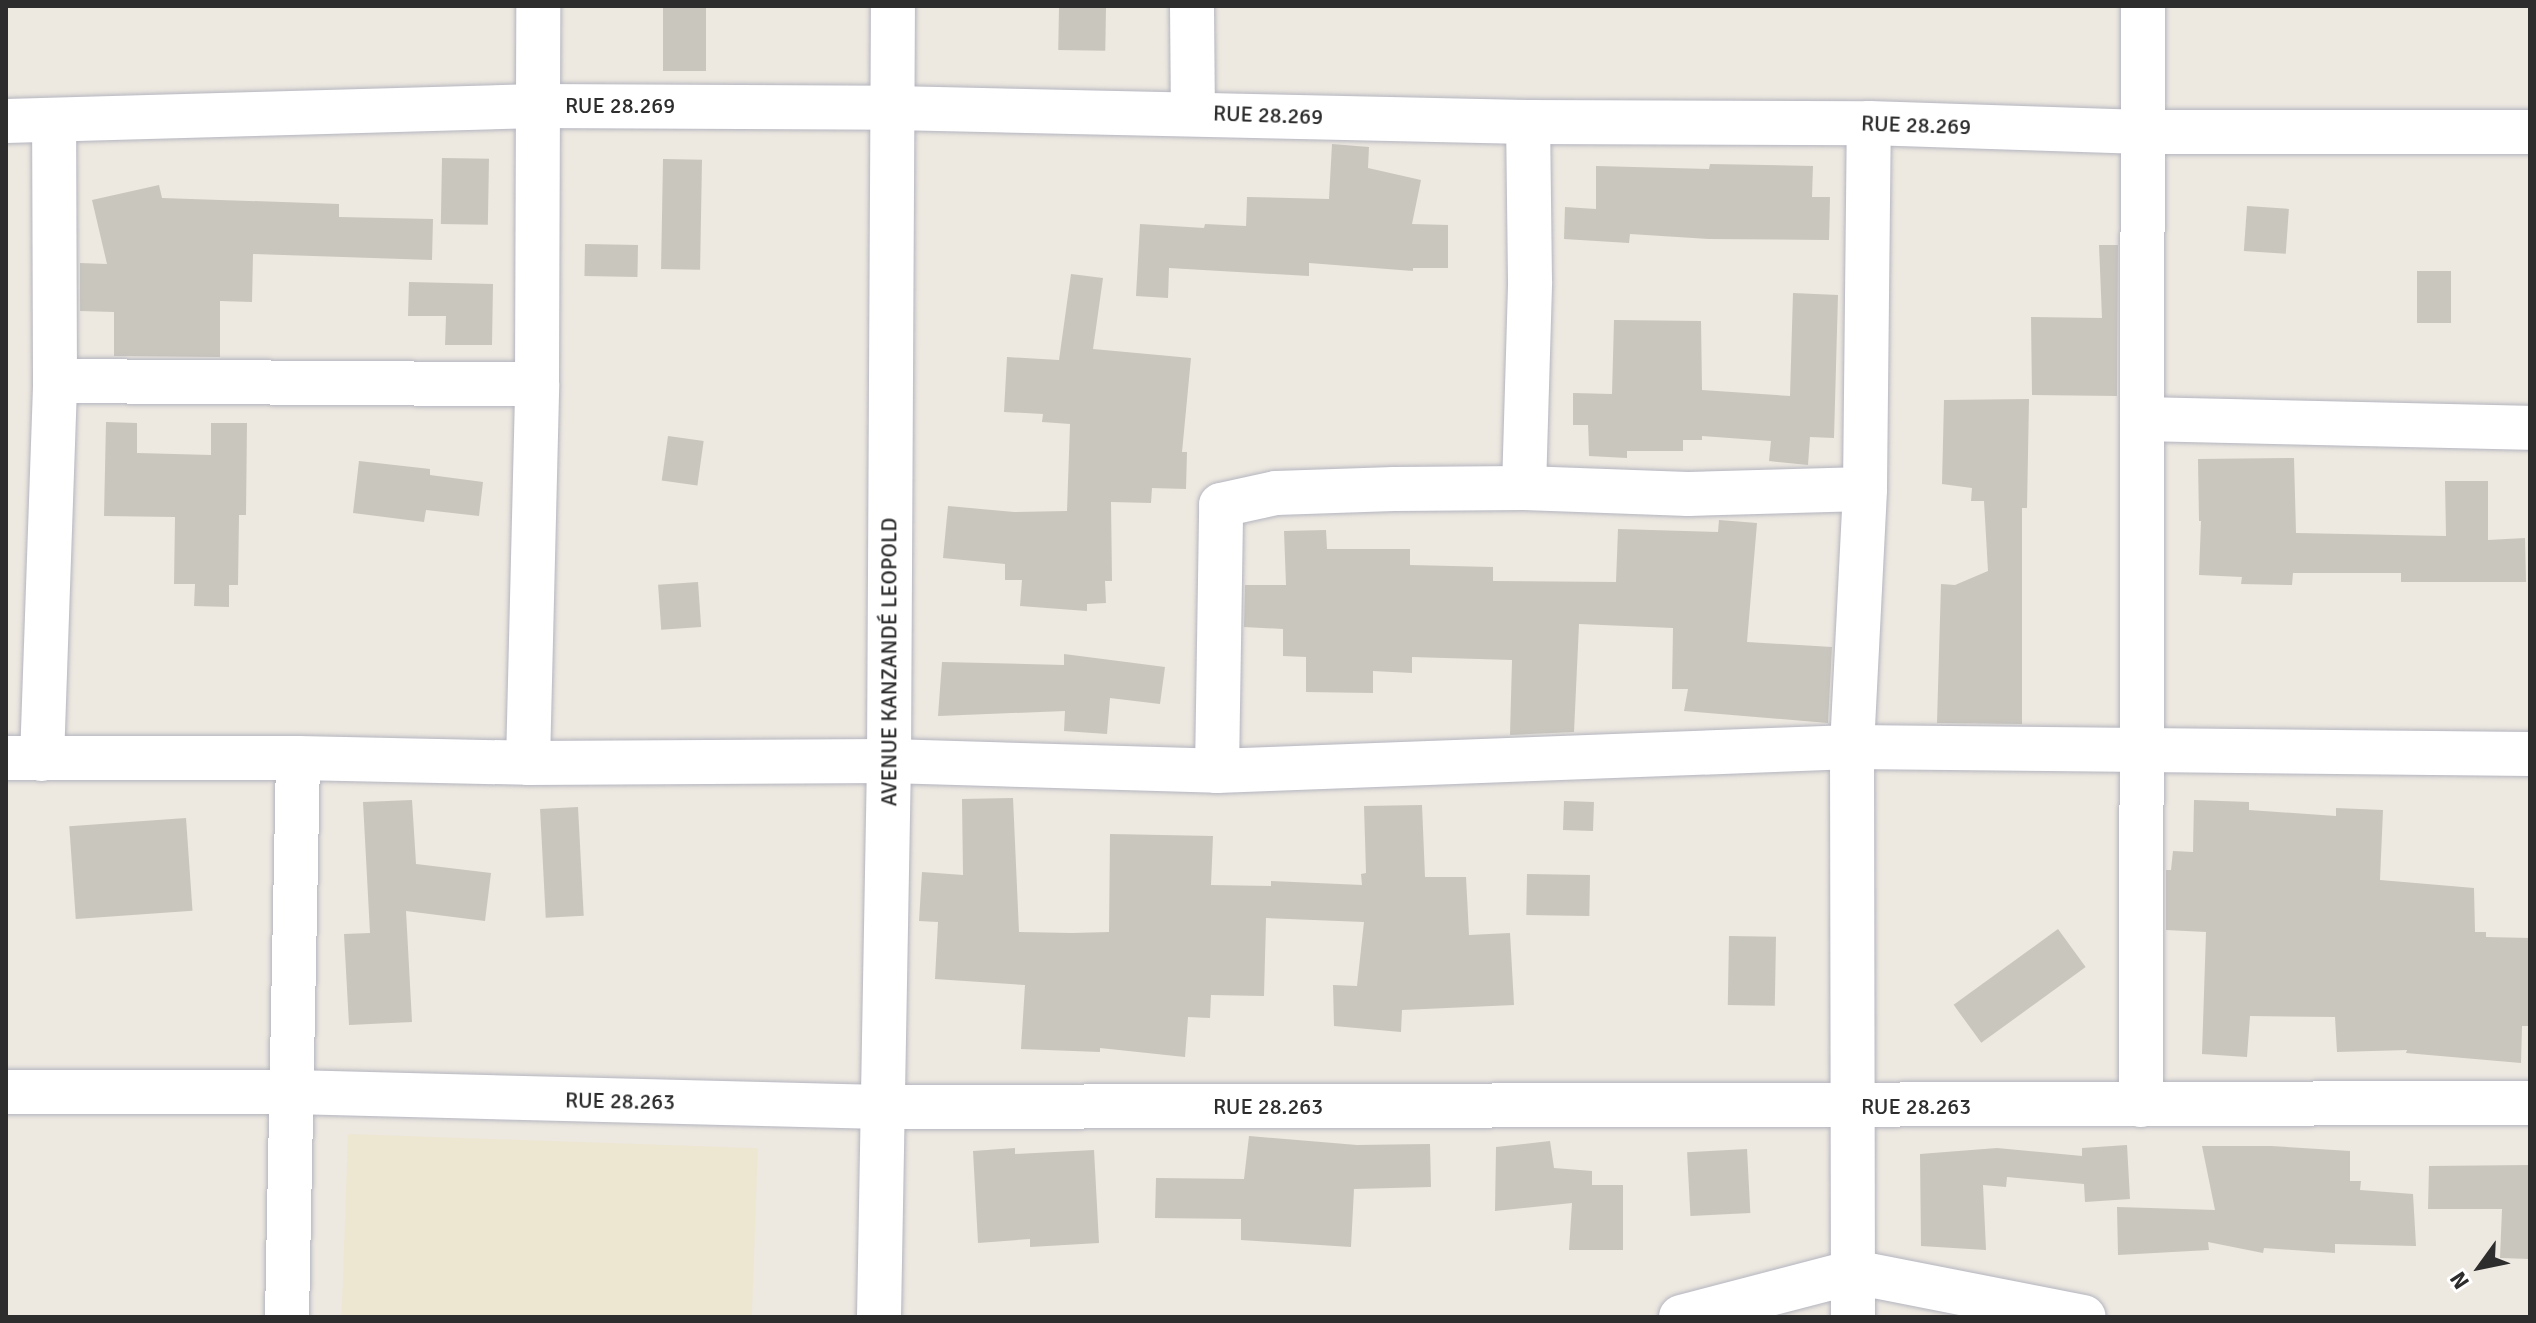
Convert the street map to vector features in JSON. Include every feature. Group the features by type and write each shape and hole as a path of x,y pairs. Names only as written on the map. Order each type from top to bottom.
{"street":[{"path":"528,763 537,384 538,6"},
{"name":"AVENUE KANZANDÉ LEOPOLD","path":"879,1317 889,761 893,6"},
{"path":"1192,6 1193,113"},
{"path":"2141,1105 2143,6"},
{"name":"RUE 28.269","path":"6,121 538,106 893,108 1528,122 1869,123 2143,132 2530,132"},
{"path":"54,122 55,381 24,758 298,758 528,763 889,761 1217,771 1852,747 2530,754"},
{"path":"1524,488 1530,281 1528,122"},
{"path":"1853,1317 1852,747 1865,489 1869,123"},
{"path":"55,381 537,384"},
{"path":"2142,419 2530,428"},
{"path":"1217,771 1221,505 1276,493 1524,488 1688,494 1865,489"},
{"path":"287,1317 298,758"},
{"name":"RUE 28.263","path":"6,1092 292,1092 882,1107 2530,1103"},
{"path":"1681,1317 1854,1272 2084,1317"}],"shaded area":[{"path":"348,1134 758,1148 752,1317 342,1317"}],"building":[{"path":"663,6 706,6 706,71 663,71"},
{"path":"1059,7 1106,8 1105,51 1058,50"},
{"path":"1332,144 1369,147 1368,168 1421,180 1412,224 1448,225 1448,268 1413,268 1413,271 1309,263 1309,276 1169,268 1168,298 1136,296 1140,224 1204,228 1205,224 1246,226 1247,197 1329,199"},
{"path":"442,158 489,159 488,225 441,224"},
{"path":"663,159 702,160 700,270 661,269"},
{"path":"1710,164 1813,166 1812,197 1830,197 1829,240 1709,239 1630,234 1629,243 1564,239 1565,207 1596,209 1596,166 1709,169"},
{"path":"159,185 162,198 339,204 339,217 433,219 432,260 253,254 252,302 220,301 220,357 114,356 114,312 80,311 80,263 107,264 92,200"},
{"path":"2247,206 2289,209 2286,254 2244,251"},
{"path":"585,244 638,245 637,277 584,276"},
{"path":"2099,245 2118,245 2117,396 2032,395 2031,317 2102,318"},
{"path":"2417,271 2451,271 2451,323 2417,323"},
{"path":"1071,274 1103,278 1093,349 1191,358 1182,452 1187,452 1186,489 1152,488 1151,503 1111,502 1112,581 1105,581 1106,603 1087,604 1087,611 1020,606 1022,580 1005,580 1005,564 943,558 948,506 1014,512 1067,511 1070,424 1042,422 1043,414 1004,412 1007,357 1059,360"},
{"path":"409,282 493,284 492,345 445,345 446,316 408,316"},
{"path":"1793,293 1838,295 1834,438 1810,437 1808,465 1769,461 1771,441 1702,436 1702,440 1683,440 1683,451 1627,451 1627,458 1589,456 1588,425 1573,425 1573,393 1612,394 1614,320 1701,321 1702,390 1790,396"},
{"path":"2029,399 2027,508 2022,508 2022,724 1937,723 1941,584 1955,585 1988,571 1984,501 1971,501 1972,488 1942,484 1944,400"},
{"path":"106,422 137,423 137,453 211,455 211,423 247,423 246,515 239,515 238,585 229,585 229,607 194,606 195,584 174,584 175,517 104,516"},
{"path":"668,436 704,441 697,486 662,481"},
{"path":"2294,458 2296,533 2446,536 2445,481 2488,481 2488,540 2525,538 2526,582 2401,582 2401,573 2293,573 2292,585 2241,584 2242,577 2199,575 2201,521 2198,459"},
{"path":"359,461 430,469 430,475 483,482 479,516 426,510 424,522 353,513"},
{"path":"1719,520 1757,523 1747,642 1832,647 1828,723 1684,711 1688,689 1672,689 1673,628 1579,624 1574,732 1510,735 1512,660 1412,657 1412,673 1373,671 1373,693 1306,692 1306,657 1283,656 1283,629 1244,627 1245,585 1286,585 1284,531 1326,530 1327,549 1410,549 1410,565 1493,567 1493,581 1616,582 1618,529 1718,532"},
{"path":"698,582 701,627 661,630 658,585"},
{"path":"1064,654 1165,667 1160,704 1110,698 1107,734 1064,731 1065,711 938,716 942,662 1064,665"},
{"path":"1013,798 1019,932 1072,933 1109,932 1110,834 1213,836 1211,885 1271,886 1271,881 1362,885 1361,874 1366,873 1364,806 1422,805 1425,877 1466,877 1469,935 1510,933 1514,1005 1402,1010 1401,1032 1334,1026 1333,985 1357,986 1364,922 1266,918 1264,996 1211,995 1210,1018 1188,1017 1185,1057 1100,1048 1100,1052 1021,1049 1025,985 935,979 938,922 919,921 922,872 963,875 962,799"},
{"path":"412,800 416,864 491,873 485,921 406,911 412,1022 349,1025 344,934 370,933 363,802"},
{"path":"2194,800 2249,802 2249,810 2336,816 2336,808 2383,810 2380,880 2474,888 2475,932 2486,932 2486,937 2530,938 2530,1026 2522,1026 2521,1063 2406,1053 2407,1050 2337,1052 2335,1017 2250,1016 2247,1057 2202,1054 2206,932 2166,930 2166,870 2171,870 2173,851 2193,852"},
{"path":"1564,801 1594,802 1593,831 1563,830"},
{"path":"578,807 584,916 546,918 540,809"},
{"path":"186,818 192,911 76,919 69,826"},
{"path":"1527,874 1590,875 1589,916 1526,915"},
{"path":"2058,929 2086,967 1981,1043 1954,1005"},
{"path":"1729,936 1776,937 1775,1006 1728,1005"},
{"path":"1249,1136 1357,1145 1430,1144 1431,1187 1354,1189 1351,1247 1241,1240 1241,1219 1155,1218 1156,1178 1244,1179"},
{"path":"1550,1141 1554,1168 1592,1171 1592,1185 1623,1185 1623,1250 1569,1250 1572,1203 1495,1211 1496,1147"},
{"path":"2127,1145 2130,1199 2085,1202 2084,1184 2007,1177 2006,1187 1983,1185 1986,1250 1921,1246 1920,1154 1997,1148 2082,1156 2082,1148"},
{"path":"2202,1146 2350,1151 2350,1181 2361,1181 2360,1190 2413,1194 2416,1246 2335,1244 2335,1253 2264,1248 2263,1253 2208,1242 2209,1250 2118,1255 2117,1207 2215,1210"},
{"path":"1015,1148 1015,1154 1094,1150 1099,1243 1030,1247 1030,1239 978,1243 973,1151"},
{"path":"1747,1149 1750,1213 1690,1216 1687,1152"},
{"path":"2530,1165 2530,1259 2500,1258 2502,1209 2428,1209 2429,1166"}]}
